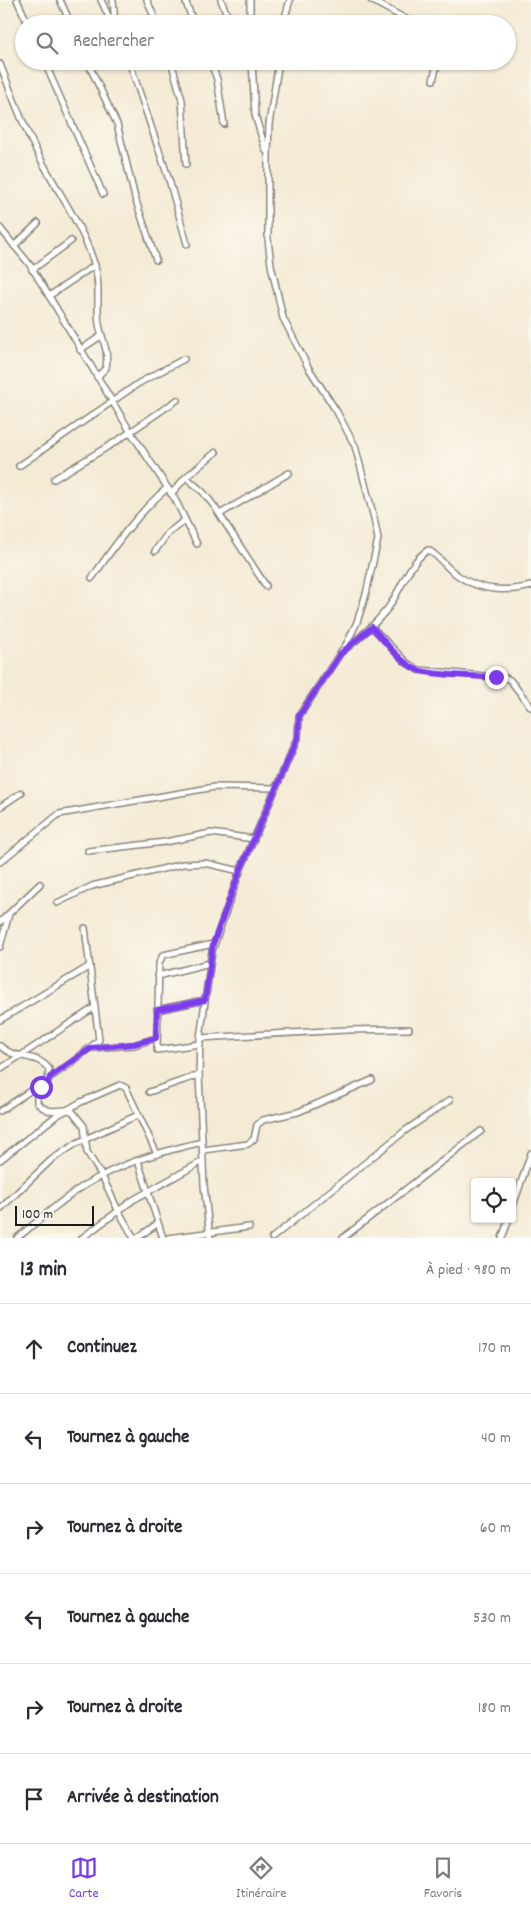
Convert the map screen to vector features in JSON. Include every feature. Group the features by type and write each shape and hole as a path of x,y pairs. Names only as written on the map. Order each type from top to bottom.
{"street":[{"path":"17,0 24,15"},
{"path":"60,0 67,15"},
{"path":"101,0 109,15"},
{"path":"113,0 114,15"},
{"path":"147,0 153,15"},
{"path":"185,0 191,15"},
{"path":"221,0 227,15"},
{"path":"250,0 250,15"},
{"path":"286,15 290,0"},
{"path":"371,0 398,15"},
{"path":"0,64 34,146 82,234 95,265 100,297 99,321 101,336 107,347 105,370 96,376"},
{"path":"48,70 103,194"},
{"path":"92,70 117,124 135,198 156,260"},
{"path":"132,70 170,183 187,244"},
{"path":"174,70 182,100 186,164"},
{"path":"214,70 217,79 224,124"},
{"path":"252,70 255,115 268,156"},
{"path":"210,1238 203,1161 199,1075 200,1041 213,944 240,871 298,737 299,716 340,654 356,622 366,594 377,546 377,530 365,481 349,433 308,367 283,318 271,265 268,239 268,156 270,124 278,70"},
{"path":"433,80 436,70"},
{"path":"14,246 38,223"},
{"path":"0,228 49,296 130,432 171,494 197,544"},
{"path":"32,270 71,241"},
{"path":"49,296 95,265"},
{"path":"80,350 101,336"},
{"path":"19,466 111,401 139,383 184,359"},
{"path":"54,479 130,432 177,400"},
{"path":"171,494 186,477 216,452"},
{"path":"220,514 290,474"},
{"path":"186,477 203,492 220,514 266,586"},
{"path":"92,578 128,526 146,506 167,488"},
{"path":"155,551 168,533 185,520"},
{"path":"340,654 372,627 387,608 411,569 428,550 454,572 483,588 507,591 531,586"},
{"path":"372,627 407,663 419,670 506,678 510,680 531,707"},
{"path":"0,862 59,814 215,787 276,788"},
{"path":"0,807 21,793"},
{"path":"88,851 165,842 211,833 254,839"},
{"path":"57,903 92,886 183,864 205,863 240,871"},
{"path":"0,922 40,884"},
{"path":"0,947 10,913"},
{"path":"0,1111 91,1048 99,1040 85,928"},
{"path":"213,944 163,955 160,960 157,1050 200,1041 346,1030 409,1029"},
{"path":"158,976 210,963"},
{"path":"0,1020 90,966"},
{"path":"157,1010 205,1000"},
{"path":"0,1069 96,1008"},
{"path":"91,1048 134,1044 156,1038"},
{"path":"0,1046 18,1057 29,1056 45,1063 49,1068 50,1077 48,1082 37,1091 37,1103 44,1109 53,1112 72,1111 81,1120 84,1126 87,1152 102,1176 118,1210 136,1238 157,1224"},
{"path":"149,1092 199,1075"},
{"path":"203,1150 248,1144 254,1139 258,1125 263,1120 298,1112 372,1080"},
{"path":"0,1160 23,1140 67,1110 116,1086 124,1085 157,1154"},
{"path":"272,1238 406,1130 450,1100"},
{"path":"0,1209 52,1160 86,1140 138,1115"},
{"path":"343,1238 481,1131"},
{"path":"17,1238 61,1202 102,1176 157,1154 202,1142"},
{"path":"516,1198 531,1156"},
{"path":"138,1161 149,1190 157,1224 163,1238"},
{"path":"82,1238 118,1210 149,1190 203,1161"},
{"path":"502,1238 508,1223"},
{"path":"168,1238 249,1227"}],"route":[{"path":"41,1087 48,1082 50,1077 91,1048 134,1044 156,1038 157,1010 205,1000 213,944 240,871 298,737 299,716 340,654 372,627 407,663 419,670 463,676 496,677"}]}
